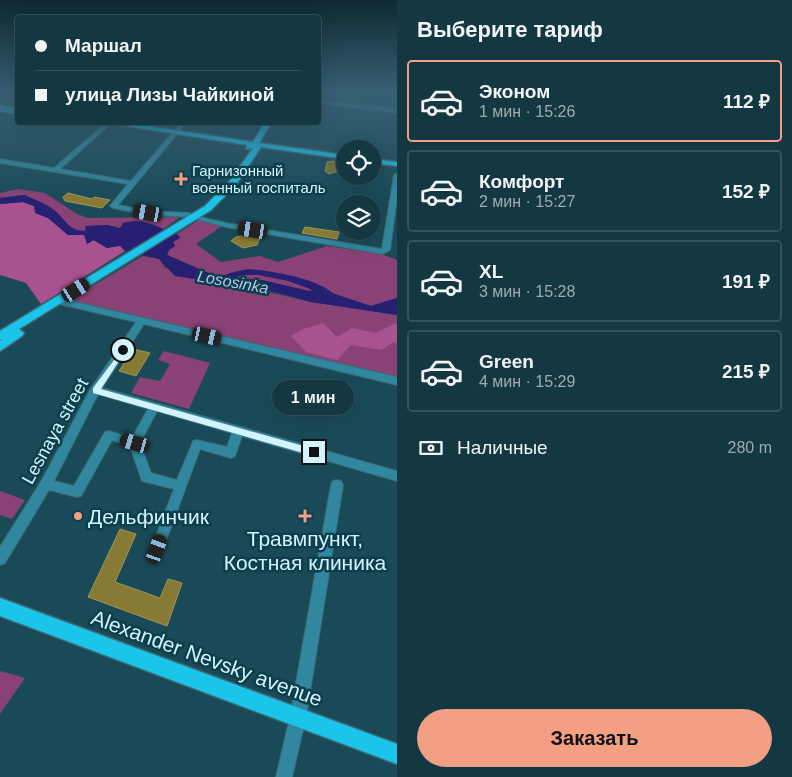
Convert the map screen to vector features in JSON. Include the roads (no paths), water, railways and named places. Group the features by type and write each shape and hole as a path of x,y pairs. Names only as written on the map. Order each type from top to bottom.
{"main road":[{"path":"146,128 336,156"},
{"path":"0,347 5,336 218,199 232,184 257,147 255,144 265,128"},
{"path":"230,141 260,136"},
{"path":"381,162 397,164"},
{"name":"Alexander Nevsky avenue","path":"0,607 397,754"}],"street":[{"path":"55,170 100,128"},
{"path":"179,128 113,206 186,220 359,248 386,250 397,175"},
{"path":"0,161 133,183"},
{"path":"58,301 397,381"},
{"name":"Lesnaya street","path":"0,559 46,484 96,390 142,320"},
{"path":"96,390 397,476"},
{"path":"154,407 135,443 146,477 181,486"},
{"path":"157,549 197,444 231,453 238,431"},
{"path":"46,484 77,492 109,436 135,443"},
{"path":"284,777 298,717 337,485"}],"water":[{"name":"Lososinka","path":"24,195 53,209 71,226 79,230 85,231 86,226 107,225 120,228 123,223 138,221 159,227 180,238 173,242 175,246 169,250 167,255 213,275 262,280 309,291 319,289 371,306 397,298 397,315 311,302 276,292 175,276 159,259 125,251 120,246 107,248 94,240 87,244 84,235 68,235 48,218 35,213 34,206 23,202 0,204 0,198"}],"waterway":[{"name":"Lososinka","path":"218,279 244,272 269,274 303,283 331,296"}],"place":[{"name":"Гарнизонный военный госпиталь","path":"181,179"},
{"name":"Дельфинчик","path":"78,516"},
{"name":"Травмпункт, Костная клиника","path":"305,516"}]}
